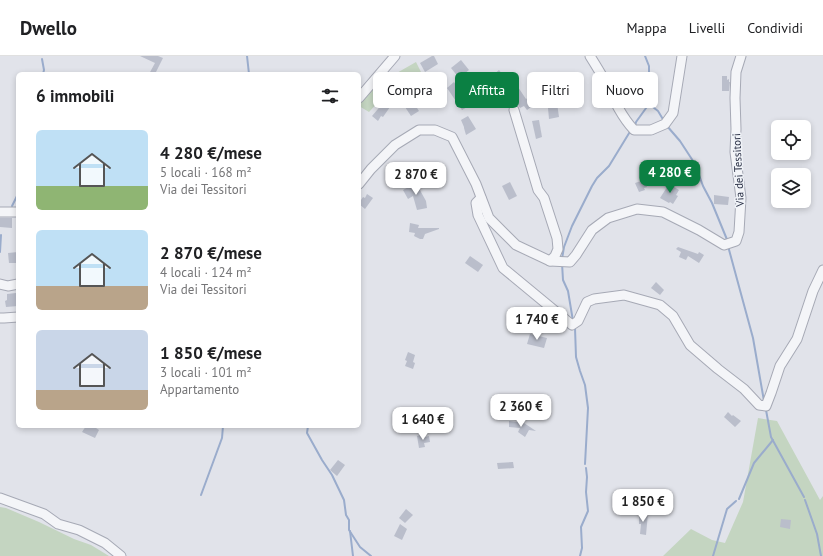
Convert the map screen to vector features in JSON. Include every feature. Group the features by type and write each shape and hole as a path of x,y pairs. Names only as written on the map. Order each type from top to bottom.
{"street":[{"path":"361,96 395,56"},
{"path":"590,56 604,79 617,106 634,130 651,130 665,124 673,114 682,56"},
{"name":"Via dei Tessitori","path":"361,181 371,168 395,145 419,130 435,130 452,137 476,184 489,218 516,245 550,261 570,262 592,230 608,218 637,209 663,212 724,245 736,241 739,232 741,198 735,152 735,98 736,72 741,56"},
{"path":"514,110 538,190 544,198 557,238 558,249 555,256 550,261"},
{"path":"481,198 476,203 478,215 503,268 572,325 578,321 587,302 594,299 624,295 660,305 673,316 690,345 718,369 744,388 759,405 766,406 772,393 780,366 797,339 823,270"},
{"path":"0,212 16,212"},
{"path":"0,284 8,286 16,284"},
{"path":"0,318 16,317"},
{"path":"0,498 44,514 58,524 79,530 105,543 121,556"}],"green space":[{"path":"416,62 421,72 398,72"},
{"path":"384,69 388,72 381,72"},
{"path":"373,82 373,108 369,112 361,107 361,96"},
{"path":"758,418 777,421 820,500 823,496 823,556 663,556 691,529 712,540 725,543 743,502"},
{"path":"0,507 6,508 74,539 91,545 109,556 0,556"}],"building":[{"path":"140,56 158,56 163,58 156,72 150,72 155,63"},
{"path":"434,56 438,64 425,72 420,63"},
{"path":"461,60 469,70 466,72 455,73 451,68"},
{"path":"722,76 727,76 727,80 729,79 729,91 722,91"},
{"path":"454,82 455,100 447,88"},
{"path":"519,88 527,98 527,108 530,108 527,110 524,106 520,108"},
{"path":"379,108 389,108 378,121 372,116"},
{"path":"406,108 417,108 419,111 411,116"},
{"path":"548,108 558,108 559,117 549,119"},
{"path":"468,116 476,129 466,135 461,120"},
{"path":"539,120 542,137 536,139 532,121"},
{"path":"644,180 647,187 644,188 645,190 639,192 635,183"},
{"path":"510,182 517,196 509,200 502,186"},
{"path":"416,183 426,201 427,208 417,210 413,196 408,199 403,190"},
{"path":"669,184 679,190 676,195 678,196 673,204 660,198"},
{"path":"367,194 373,198 365,209 361,206 361,200 363,197 365,198"},
{"path":"714,195 729,197 728,205 714,204"},
{"path":"0,218 12,218 12,228 0,227"},
{"path":"410,223 419,225 418,228 439,229 425,234 423,239 420,239 414,236 415,233 409,232"},
{"path":"678,247 698,254 699,252 704,255 699,263 688,256 686,260 679,257 681,252 676,249"},
{"path":"16,252 16,263 9,263 8,253"},
{"path":"470,256 483,265 478,272 465,263"},
{"path":"656,282 664,290 660,295 651,288"},
{"path":"16,293 16,306 6,307 5,301 7,300 7,294"},
{"path":"530,334 547,338 544,348 527,344"},
{"path":"408,352 415,355 413,369 405,366 407,361 405,360"},
{"path":"510,398 526,401 525,409 510,405"},
{"path":"728,412 741,421 735,427 724,417"},
{"path":"509,421 524,423 536,431 529,430 525,437 518,432 520,428 509,427"},
{"path":"85,428 96,428 99,430 95,438 82,432"},
{"path":"424,434 425,437 429,436 430,442 424,443 425,447 419,448 417,436"},
{"path":"338,460 345,465 337,476 330,470"},
{"path":"513,462 514,468 498,469 497,463"},
{"path":"406,509 413,515 405,523 399,518"},
{"path":"639,513 648,513 646,535 640,534 641,524 639,524"},
{"path":"781,519 791,520 790,529 780,527"},
{"path":"400,524 407,529 402,540 394,536"}],"waterway":[{"path":"247,56 249,72"},
{"path":"635,126 636,122 649,104 649,66 645,56"},
{"path":"42,59 44,72"},
{"path":"654,108 658,111 664,121"},
{"path":"667,126 680,141 695,164 703,186 712,203 728,242"},
{"path":"562,259 564,247 572,226 592,186 597,178 609,166 631,130"},
{"path":"12,206 16,198"},
{"path":"0,252 1,235"},
{"path":"728,246 753,338 764,401"},
{"path":"562,263 563,280 568,291 573,321"},
{"path":"575,328 576,357 585,385 588,408 585,464"},
{"path":"766,410 771,437 804,497"},
{"path":"201,495 222,438 223,428"},
{"path":"308,428 307,433 332,475 344,500 346,515 349,520 349,530 360,547 371,556"},
{"path":"739,499 754,463 773,440"},
{"path":"580,556 582,548 581,527 588,511 586,468"},
{"path":"805,500 817,534 821,556"},
{"path":"713,556 727,509 736,501"},
{"path":"350,531 353,556"}]}
